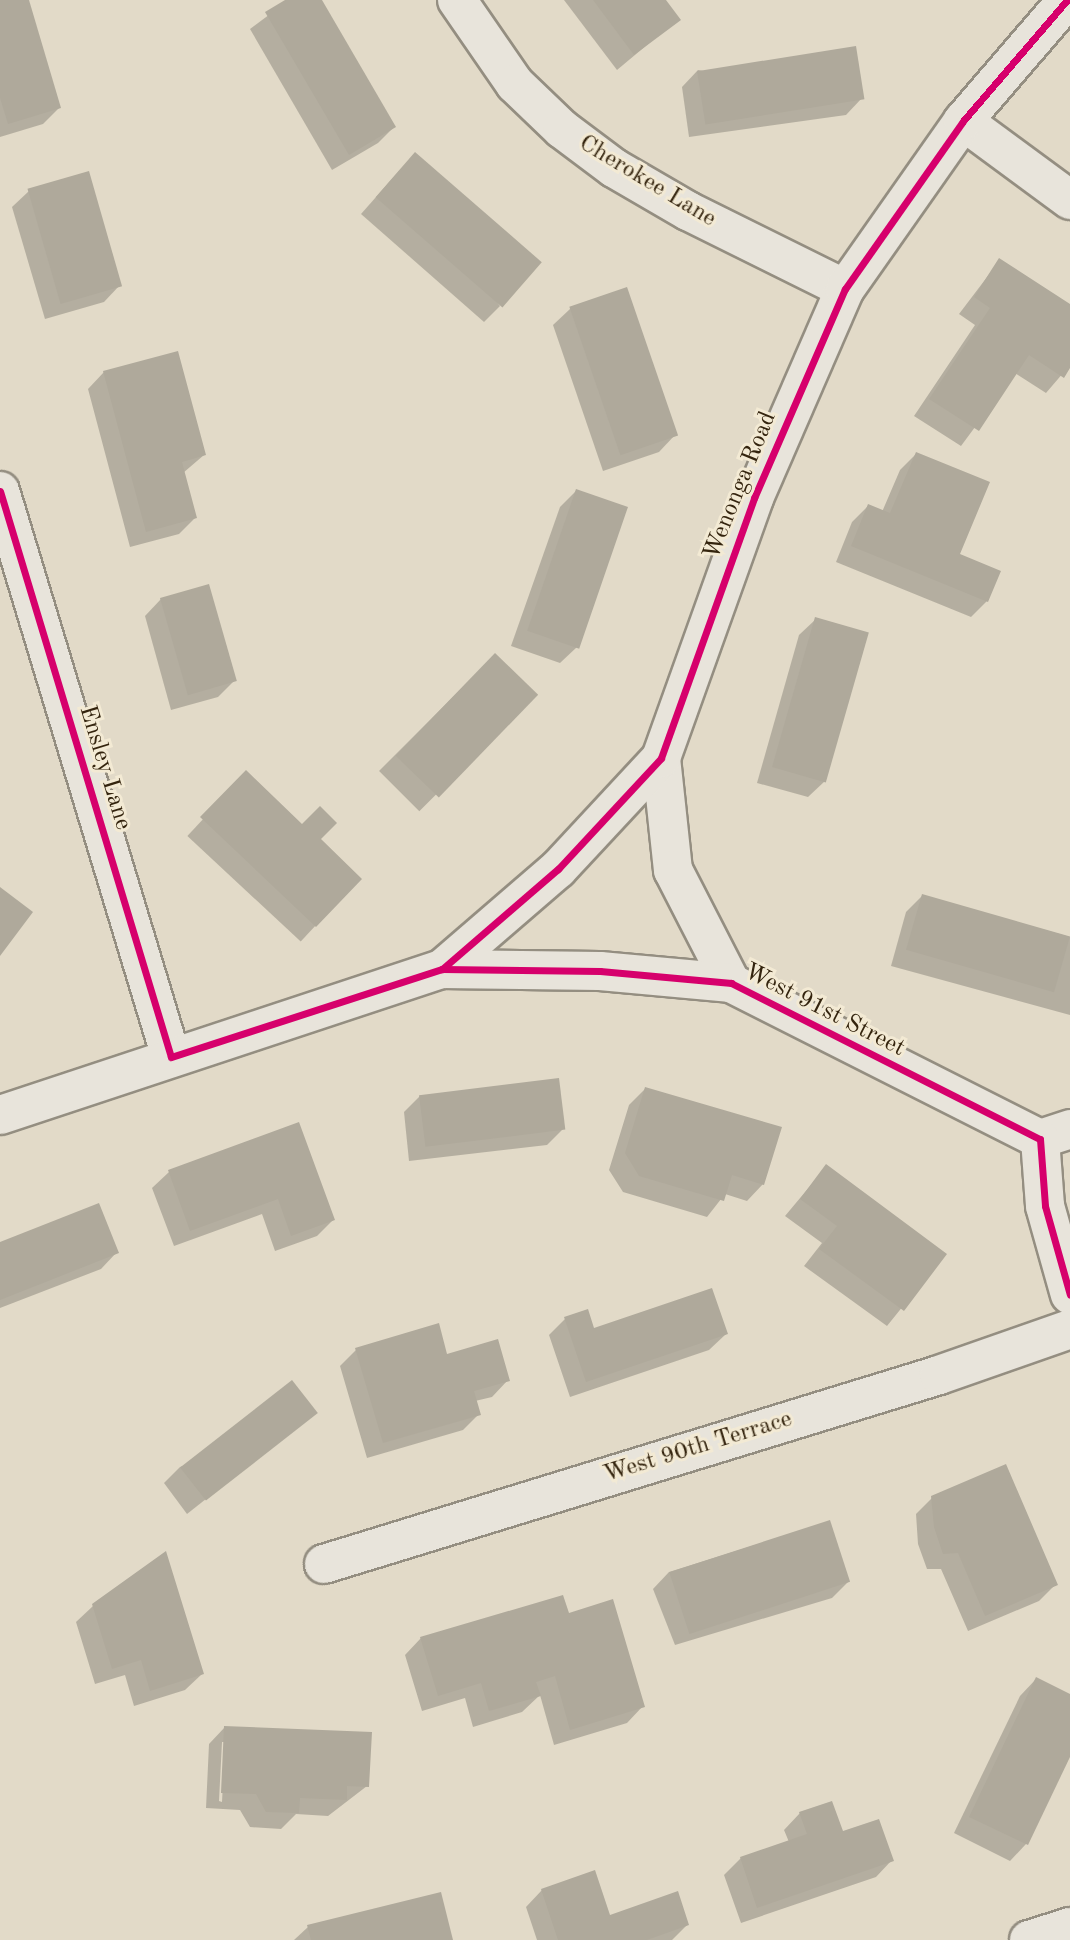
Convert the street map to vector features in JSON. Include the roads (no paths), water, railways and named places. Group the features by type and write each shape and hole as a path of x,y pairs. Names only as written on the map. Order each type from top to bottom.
{"street":[{"name":"Cherokee Lane","path":"457,0 515,84 572,136 688,211 845,289"},
{"name":"Wenonga Road","path":"442,969 558,869 661,758 754,498 845,289 962,121 1067,0"},
{"path":"962,121 1070,200"},
{"name":"Ensley Lane","path":"0,491 171,1057"},
{"path":"661,758 673,870 731,983"},
{"name":"West 91st Street","path":"0,1115 442,969 600,971 731,983 1055,1134"},
{"path":"1055,1134 1045,1206 1070,1295"},
{"name":"West 90th Terrace","path":"324,1564 939,1375 1070,1329"},
{"path":"1029,1940 1070,1927"}]}
